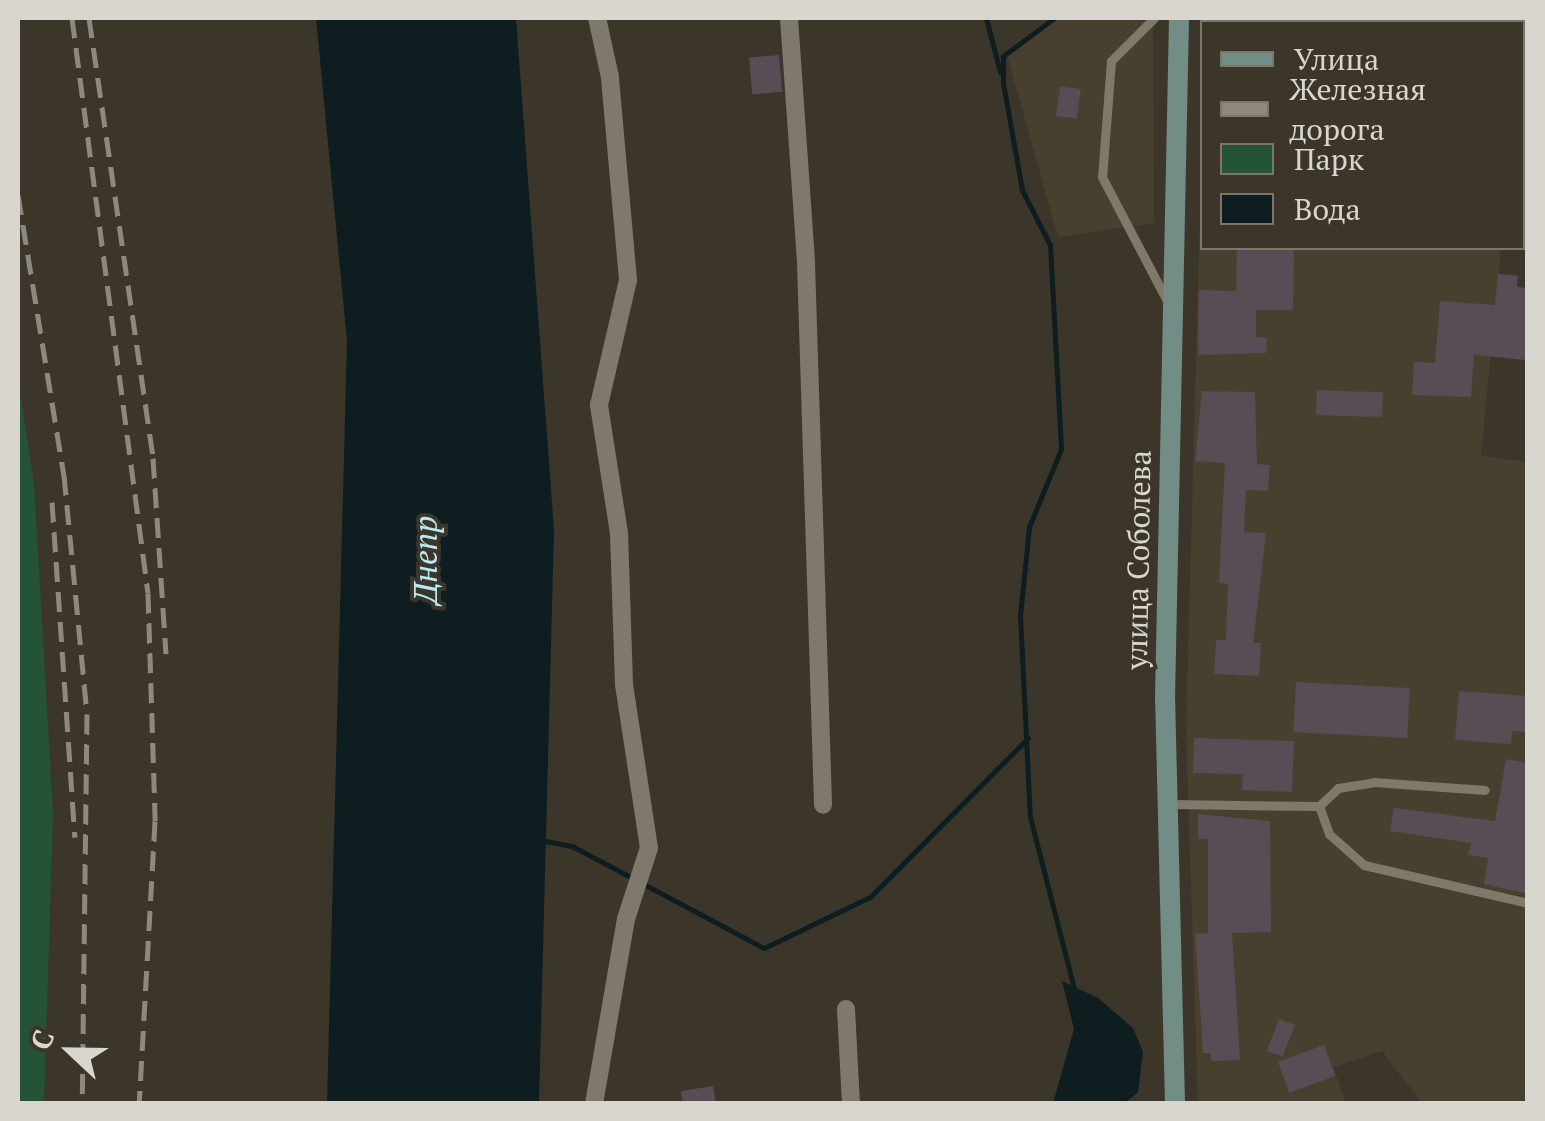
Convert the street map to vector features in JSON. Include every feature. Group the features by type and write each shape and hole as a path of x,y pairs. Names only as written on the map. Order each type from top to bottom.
{"street":[{"path":"594,1104 626,919 649,848 624,684 619,533 599,406 628,280 610,77 597,18"},
{"path":"788,18 808,318 823,805"},
{"name":"улица Соболева","path":"1175,1104 1168,804 1179,18"},
{"path":"846,1010 851,1104"}],"lane":[{"path":"1154,18 1112,61 1102,177 1172,311"},
{"path":"1168,804 1319,806 1338,788 1374,782 1484,790"},
{"path":"1319,806 1329,834 1364,865 1528,904"}],"shaded area":[{"path":"1050,18 1153,18 1154,223 1058,237 1006,51"},
{"path":"1207,18 1523,18 1522,20"},
{"path":"1200,213 1200,250 1501,250 1481,456 1527,462 1527,1103 1422,1103 1382,1051 1333,1067 1346,1103 1198,1103 1186,731"}],"green space":[{"path":"18,381 34,483 53,813 44,1104 18,1103"}],"water":[{"name":"Днепр","path":"316,18 516,18 554,530 539,1103 327,1103 347,341"},
{"path":"1062,981 1098,998 1133,1028 1143,1052 1138,1092 1125,1103 1053,1103 1074,1029"}],"building":[{"path":"779,55 782,92 752,94 749,58"},
{"path":"1060,86 1081,89 1077,119 1056,116"},
{"path":"1237,250 1294,250 1293,310 1256,310 1256,337 1267,338 1266,353 1198,355 1199,290 1236,291"},
{"path":"1498,274 1518,276 1517,287 1528,288 1525,360 1474,355 1471,397 1412,395 1414,362 1435,363 1440,301 1495,305"},
{"path":"1317,390 1383,392 1382,417 1316,415"},
{"path":"1202,391 1255,392 1257,464 1270,465 1268,491 1246,490 1244,532 1266,533 1253,643 1261,643 1259,676 1214,674 1216,640 1226,640 1228,584 1219,583 1225,463 1195,461"},
{"path":"1296,682 1410,688 1407,738 1293,732"},
{"path":"1459,691 1528,696 1528,732 1512,731 1511,744 1455,740"},
{"path":"1194,738 1294,741 1292,792 1242,790 1243,774 1193,773"},
{"path":"1506,759 1528,763 1528,894 1484,884 1488,858 1468,855 1471,843 1390,831 1394,808 1495,821"},
{"path":"1198,814 1270,821 1271,932 1232,933 1240,1060 1211,1061 1211,1053 1203,1053 1195,934 1208,933 1208,839 1198,839"},
{"path":"1279,1019 1295,1025 1283,1057 1267,1051"},
{"path":"1324,1045 1335,1076 1289,1093 1278,1062"},
{"path":"713,1086 716,1104 683,1104 681,1091"}],"waterway":[{"path":"986,18 1000,72"},
{"path":"1054,18 1003,56 1003,83 1022,190 1050,245 1061,449 1029,527 1020,615 1030,817 1075,992"},
{"path":"540,840 572,846 764,948 870,897 1028,738"}],"railway":[{"path":"72,18 148,593 155,821 139,1104"},
{"path":"89,18 153,458 166,654"},
{"path":"18,195 64,475 87,714 82,1104"},
{"path":"52,502 75,837"}]}
